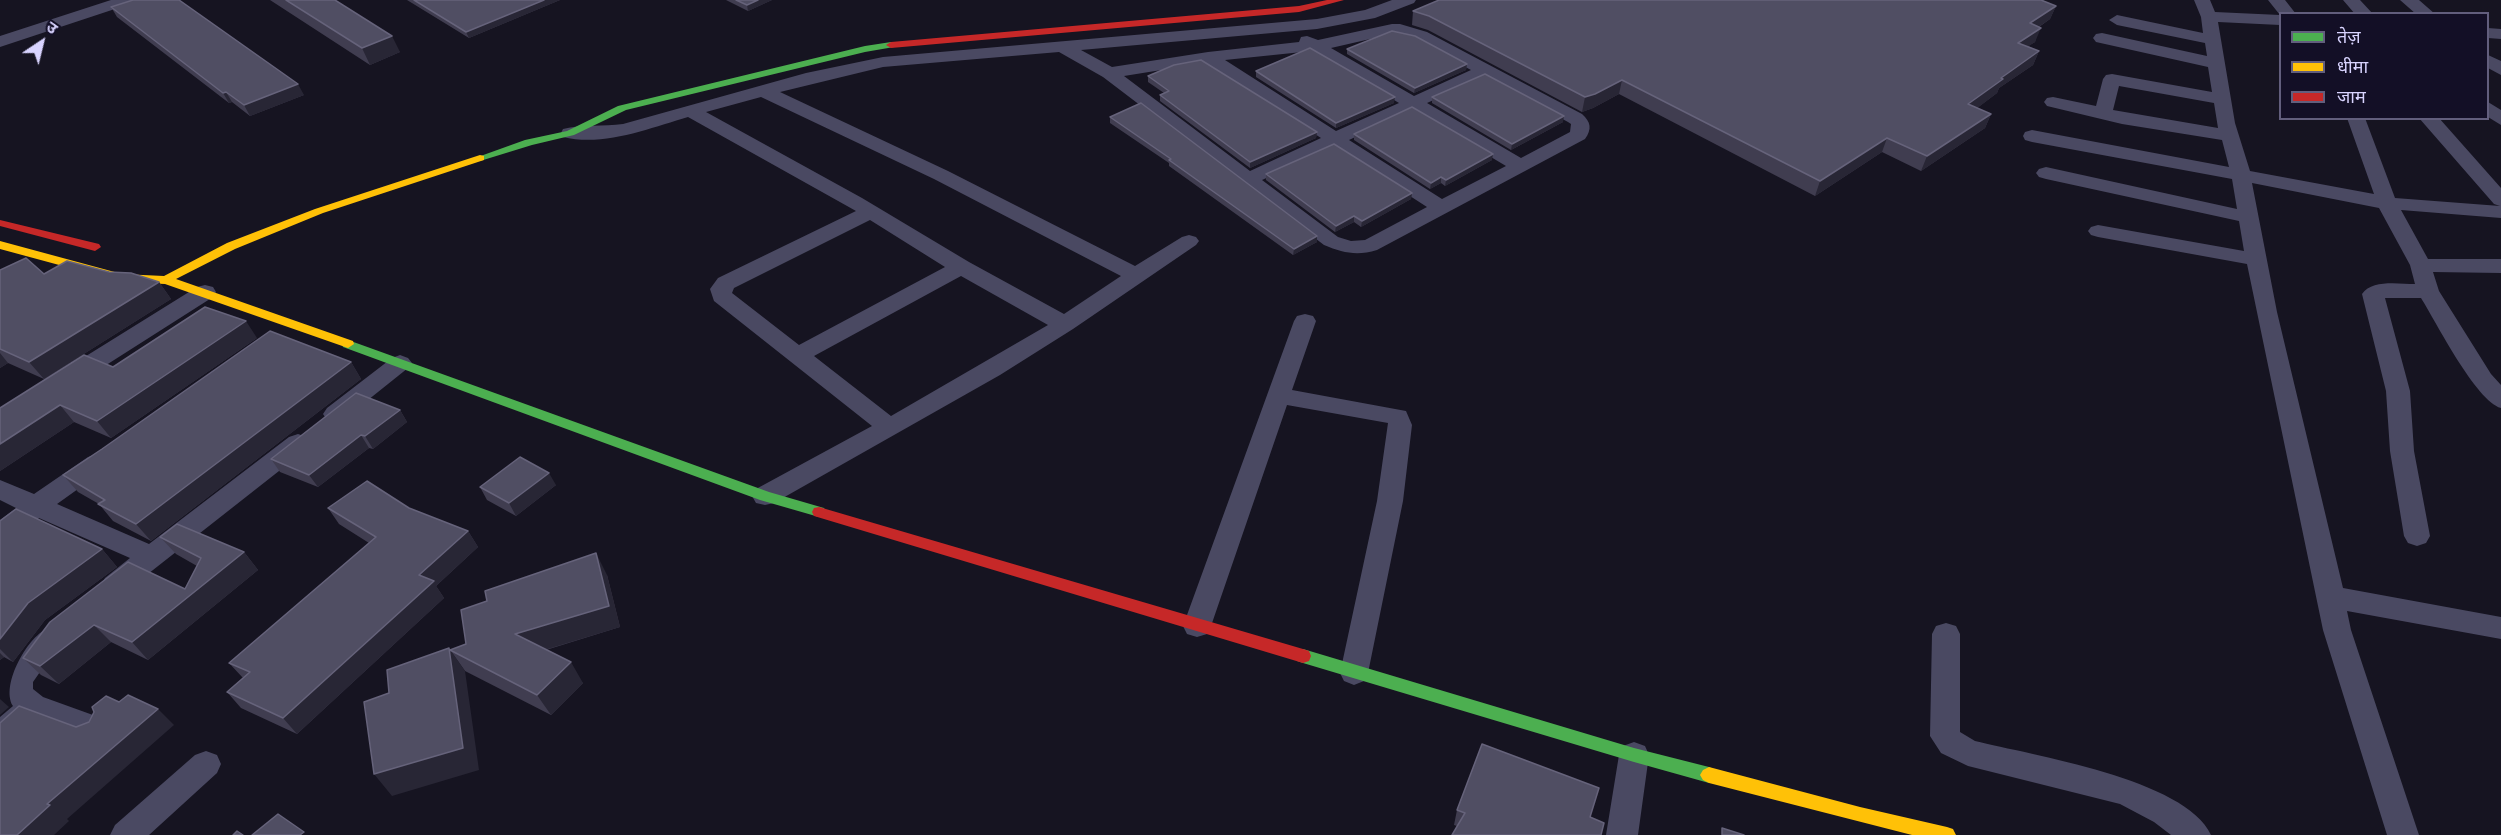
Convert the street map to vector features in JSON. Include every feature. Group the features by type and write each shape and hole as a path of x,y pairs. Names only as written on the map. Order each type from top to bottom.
{"main road":[{"path":"166,280 231,246 319,211 529,142 570,133 622,108 865,49 911,42 1299,9 1339,0"},
{"path":"0,223 110,251"},
{"path":"1,246 122,278 166,280 205,292 285,332 400,363 765,496 1634,755 1859,825 1947,835"},
{"path":"151,267 166,280"}],"street":[{"path":"0,42 127,0"},
{"path":"570,133 602,133 692,111 812,77 883,63 1317,24 1369,14 1408,0"},
{"path":"2202,0 2209,17 2230,136 2241,175 2254,259 2337,630 2403,835"},
{"path":"2276,0 2286,12"},
{"path":"2351,0 2362,12"},
{"path":"2408,0 2424,12"},
{"path":"2209,17 2279,20"},
{"path":"2117,20 2213,40"},
{"path":"1282,27 1519,165"},
{"path":"1060,46 1109,74 1331,241 1349,248 1370,246 1578,135 1581,129 1580,122 1421,36 1400,29 1315,46 1208,57 1109,74"},
{"path":"2102,39 2217,64"},
{"path":"1208,57 1440,207"},
{"path":"1248,179 1332,138 1485,70"},
{"path":"2103,114 2115,71 2223,99"},
{"path":"764,91 941,175 1134,275"},
{"path":"2053,102 2103,114 2230,136"},
{"path":"2489,110 2501,119"},
{"path":"692,111 1064,324"},
{"path":"2357,120 2386,203 2421,266 2428,291 2482,380 2501,400"},
{"path":"2430,120 2501,200"},
{"path":"2032,136 2386,203 2501,212"},
{"path":"2046,173 2248,217"},
{"path":"871,212 726,283 721,290 722,296 889,427"},
{"path":"2098,231 2254,259"},
{"path":"765,496 889,427 1064,324 1134,275 1190,241"},
{"path":"2421,266 2501,266"},
{"path":"798,355 961,267"},
{"path":"2417,536 2402,451 2398,391 2373,294 2379,291 2428,291"},
{"path":"49,390 205,292"},
{"path":"1197,626 1305,321"},
{"path":"100,597 153,558 400,363"},
{"path":"1278,395 1398,417 1400,425 1390,501 1354,673"},
{"path":"0,534 113,453"},
{"path":"0,489 153,558"},
{"path":"2331,597 2501,628"},
{"path":"65,623 56,630 19,679 19,694 33,706 94,728"},
{"path":"1946,634 1945,736 1952,744 1968,753 2126,792 2165,812 2195,835"},
{"path":"0,735 33,706"},
{"path":"1622,835 1634,755"},
{"path":"126,835 206,764"}],"building":[{"path":"133,0 179,0 298,84 244,105 226,92 223,93 111,7"},
{"path":"286,0 335,0 392,36 362,48"},
{"path":"414,0 544,0 466,32"},
{"path":"736,0 758,0 747,5"},
{"path":"1439,0 2041,0 2056,6 2030,23 2041,28 2018,43 2039,51 1968,104 1991,114 1927,156 1887,138 1820,181 1622,80 1585,97 1429,16 1413,11"},
{"path":"1392,31 1415,36 1467,64 1415,88 1347,49"},
{"path":"1310,48 1395,97 1336,123 1256,71"},
{"path":"1201,60 1317,132 1250,162 1160,95 1169,91 1148,76 1174,65"},
{"path":"1485,74 1564,116 1512,144 1432,97"},
{"path":"1141,103 1317,236 1294,249 1110,117"},
{"path":"1412,107 1493,154 1446,180 1441,177 1431,183 1354,134"},
{"path":"1334,144 1412,193 1362,221 1354,216 1336,226 1266,174"},
{"path":"26,258 44,274 67,261 109,272 131,273 159,282 29,362 0,349 0,270"},
{"path":"205,307 246,321 97,421 60,405 0,444 0,408 84,355 113,367"},
{"path":"270,331 351,362 136,524 98,504 105,500 63,475 102,449"},
{"path":"356,393 400,410 365,436 361,435 309,475 271,459"},
{"path":"520,457 549,473 509,503 480,487"},
{"path":"367,481 409,508 468,531 419,575 434,581 283,718 227,692 250,672 229,663 376,537 328,508"},
{"path":"16,509 102,549 28,603 0,639 0,521"},
{"path":"177,524 244,552 132,642 94,625 40,666 23,658 50,622 128,562 185,589 201,558 160,537"},
{"path":"596,553 609,606 515,634 571,662 537,695 450,650 466,644 461,610 487,601 485,591"},
{"path":"449,648 463,748 374,774 364,702 389,693 387,670"},
{"path":"128,695 158,709 47,804 50,805 17,835 0,835 0,723 19,706 76,727 89,722 94,712 92,707 106,696 119,702"},
{"path":"1482,744 1599,788 1590,817 1604,823 1601,835 1452,835 1465,813 1457,810"},
{"path":"278,814 304,832 300,835 252,835"},
{"path":"1722,828 1744,835 1722,835"}],"traffic: fast":[{"path":"480,158 529,142 570,133 622,108 865,49 891,45"},
{"path":"348,344 765,496 819,512"},
{"path":"1303,656 1634,755 1709,775"}],"traffic: slow":[{"path":"166,280 231,246 319,211 480,158"},
{"path":"0,245 122,278 166,280 348,344"},
{"path":"1709,775 1860,815 1947,835"}],"traffic: jam":[{"path":"891,45 1299,9 1339,0"},
{"path":"0,223 95,247"},
{"path":"819,512 1303,656"}]}
